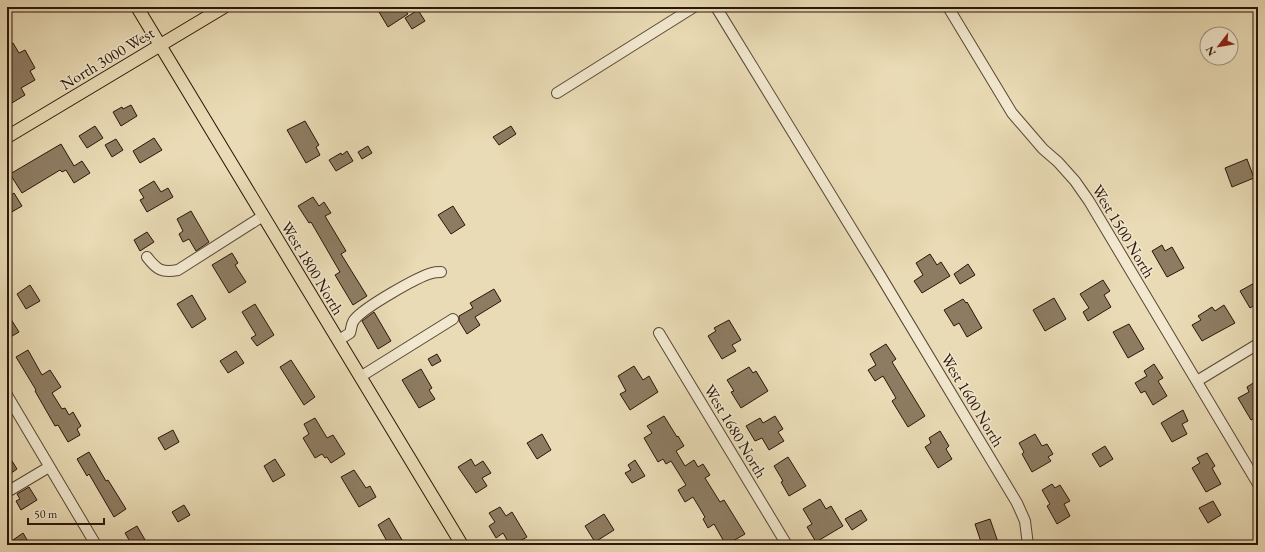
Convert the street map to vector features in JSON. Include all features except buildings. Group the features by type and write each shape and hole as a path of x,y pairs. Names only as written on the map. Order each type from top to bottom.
{"main road":[{"name":"West 1800 North","path":"137,7 462,545"},
{"name":"North 3000 West","path":"7,137 224,7"}],"street":[{"path":"557,93 694,7"},
{"name":"West 1600 North","path":"716,7 1017,503 1025,521 1028,545"},
{"name":"West 1500 North","path":"948,7 1012,113 1043,149 1058,162 1075,181 1089,201 1258,484"},
{"path":"147,257 155,267 162,270 169,272 178,270 263,216"},
{"path":"339,340 350,333 351,325 358,315 423,276 433,272 441,272"},
{"path":"360,377 453,319"},
{"name":"West 1680 North","path":"659,333 787,545"},
{"path":"1197,381 1258,344"},
{"path":"7,395 96,545"},
{"path":"7,492 50,467"}]}
